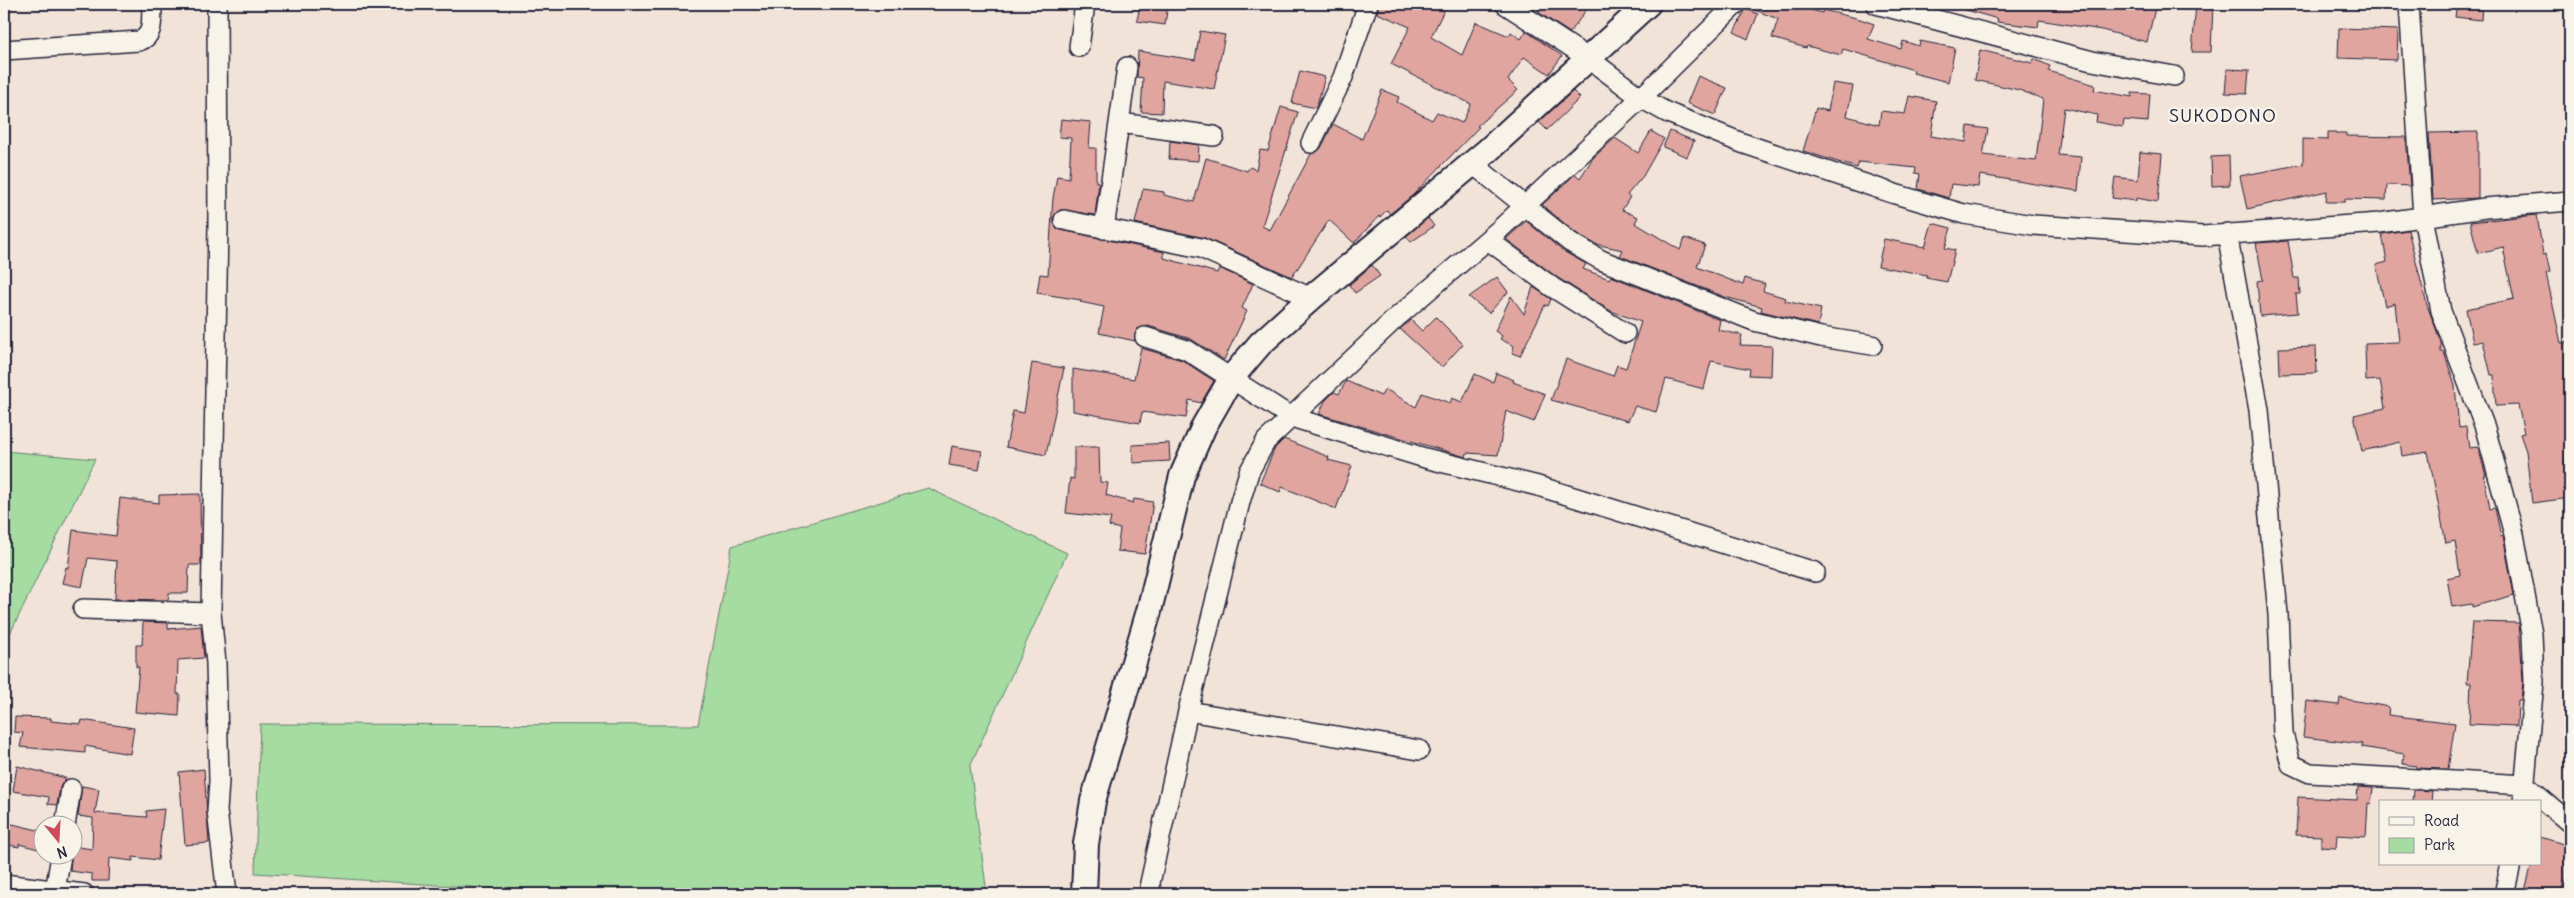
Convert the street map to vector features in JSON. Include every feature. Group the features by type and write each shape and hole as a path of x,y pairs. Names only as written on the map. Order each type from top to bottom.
{"main road":[{"path":"1084,894 1086,844 1093,801 1149,611 1182,476 1204,426 1241,383 1260,344 1311,298 1593,63 1648,4"}],"street":[{"path":"4,50 145,39 151,31 152,4"},
{"path":"217,4 216,155 218,226 211,613 216,663 219,781 217,811 227,894"},
{"path":"1079,47 1085,4"},
{"path":"1310,143 1343,77 1368,4"},
{"path":"1505,4 1637,95 1742,143 1895,194 1964,214 2033,225 2203,236 2379,223 2423,216 2570,201"},
{"path":"1151,894 1150,883 1188,711 1249,472 1266,441 1286,414 1488,240 1637,95 1736,4"},
{"path":"1876,4 2092,61 2174,76"},
{"path":"2409,4 2423,216 2441,310 2485,428 2514,534 2532,634 2534,682 2524,793"},
{"path":"1104,229 1127,67"},
{"path":"1120,123 1214,136"},
{"path":"1473,164 1570,242 1601,260 1754,321 1821,338 1872,346"},
{"path":"1064,220 1200,248 1311,298"},
{"path":"2227,234 2259,410 2278,614 2283,734 2291,764 2310,773 2524,793 2535,800"},
{"path":"1488,240 1552,287 1625,332"},
{"path":"1145,337 1186,350 1241,383 1286,414 1425,458 1538,486 1815,572"},
{"path":"83,609 211,613"},
{"path":"1188,711 1419,750"},
{"path":"67,816 71,789"},
{"path":"2542,805 2570,823"},
{"path":"55,891 59,866"},
{"path":"2504,894 2511,866"},
{"path":"4,884 84,894"}],"green space":[{"path":"4,451 95,459 4,646"},
{"path":"928,488 1067,553 970,766 987,894 575,894 255,873 260,724 698,725 732,546"}],"building":[{"path":"1140,4 1168,4 1165,25 1137,21"},
{"path":"1379,4 1447,4 1431,37 1462,55 1476,22 1509,36 1511,32 1521,39 1526,31 1562,56 1549,74 1524,57 1508,80 1518,90 1477,126 1479,127 1413,195 1390,214 1387,210 1379,216 1354,243 1329,220 1292,277 1205,238 1135,223 1143,189 1164,192 1164,195 1194,202 1206,158 1247,171 1250,167 1256,170 1260,150 1268,151 1281,107 1298,112 1262,226 1270,230 1311,154 1321,148 1333,124 1362,139 1382,90 1399,97 1397,102 1432,120 1437,112 1462,123 1471,104 1391,64 1410,27 1377,13"},
{"path":"1544,4 1590,4 1570,33 1538,12"},
{"path":"1747,4 1790,4 1822,13 1823,10 1860,19 1874,24 1868,39 1901,49 1903,41 1919,46 1920,41 1955,48 1948,82 1913,73 1914,70 1843,49 1841,55 1807,46 1806,48 1772,38 1778,19 1747,7"},
{"path":"1960,4 2076,4 2090,6 2091,4 2156,4 2147,42 2102,30 2039,20 2038,27 1997,22 1998,19 1959,8"},
{"path":"2196,4 2213,4 2211,52 2192,52"},
{"path":"2457,4 2482,4 2481,20 2455,17"},
{"path":"1746,9 1758,14 1748,39 1734,32"},
{"path":"2339,28 2398,30 2397,60 2338,58"},
{"path":"1200,31 1225,35 1214,89 1163,81 1162,113 1141,112 1143,78 1137,77 1138,51 1195,60"},
{"path":"1980,50 2032,63 2034,59 2050,66 2048,71 2095,85 2094,90 2132,97 2132,93 2150,94 2148,122 2124,120 2123,127 2096,122 2097,115 2064,108 2058,155 2081,157 2078,191 1980,175 1978,187 1951,184 1949,198 1918,189 1920,174 1915,173 1916,168 1859,162 1857,168 1803,151 1816,108 1828,111 1833,83 1853,86 1847,116 1879,125 1881,111 1905,114 1909,96 1936,101 1931,136 1966,142 1968,126 1988,129 1983,155 2036,161 2043,99 2019,90 1975,80"},
{"path":"2227,69 2249,70 2247,94 2225,93"},
{"path":"1300,71 1325,77 1316,108 1292,103"},
{"path":"1698,76 1727,88 1715,115 1687,103"},
{"path":"1573,91 1580,98 1547,130 1539,122"},
{"path":"1061,119 1091,122 1089,148 1096,148 1096,182 1099,182 1095,215 1060,210 1053,218 1057,229 1164,252 1164,258 1217,273 1219,268 1253,284 1242,308 1247,311 1224,360 1191,339 1148,326 1137,329 1135,341 1099,333 1104,307 1080,302 1081,300 1037,293 1040,274 1048,275 1053,198 1057,176 1069,178 1071,138 1059,137"},
{"path":"1651,131 1664,139 1643,176 1627,195 1630,197 1622,210 1638,217 1635,223 1680,250 1685,238 1705,245 1697,267 1743,285 1745,278 1765,284 1763,291 1786,298 1785,301 1821,309 1818,325 1761,311 1762,307 1725,297 1620,256 1623,250 1595,244 1576,233 1542,205 1575,174 1580,178 1593,158 1615,138 1638,153"},
{"path":"1670,131 1694,141 1687,157 1663,147"},
{"path":"2478,132 2478,198 2433,200 2429,133"},
{"path":"2328,133 2346,133 2346,136 2406,137 2410,186 2387,185 2386,200 2345,199 2345,202 2326,202 2327,191 2247,209 2240,176 2303,164 2303,139 2328,140"},
{"path":"1170,141 1199,145 1198,161 1169,159"},
{"path":"2140,152 2162,154 2158,202 2136,198 2136,201 2112,198 2115,177 2138,180"},
{"path":"2229,156 2230,185 2212,186 2211,157"},
{"path":"2537,215 2543,255 2546,254 2550,272 2546,273 2561,343 2568,341 2570,353 2570,498 2532,503 2526,451 2520,434 2524,433 2518,405 2496,406 2494,375 2491,375 2483,341 2473,343 2466,309 2514,299 2503,247 2478,253 2470,222"},
{"path":"1428,218 1434,226 1411,242 1406,236"},
{"path":"1526,221 1563,251 1586,264 1583,269 1609,279 1611,276 1720,320 1718,330 1742,335 1740,345 1772,346 1771,376 1749,375 1750,369 1711,361 1704,389 1666,379 1656,412 1635,406 1628,421 1551,400 1566,359 1613,376 1617,365 1626,368 1641,322 1611,311 1558,278 1506,239"},
{"path":"1932,223 1951,228 1945,248 1955,250 1947,282 1926,278 1927,275 1878,266 1884,239 1925,247"},
{"path":"2408,230 2427,305 2441,342 2441,352 2444,352 2455,386 2459,428 2466,427 2469,448 2478,447 2486,476 2484,476 2490,509 2495,508 2501,537 2503,536 2514,595 2472,607 2472,604 2452,607 2447,578 2460,575 2455,541 2446,543 2428,452 2402,456 2400,442 2362,451 2354,415 2385,408 2380,380 2366,381 2365,343 2399,342 2395,303 2385,306 2376,265 2387,262 2382,234"},
{"path":"2288,241 2294,278 2299,278 2300,294 2296,294 2298,313 2260,316 2257,281 2263,280 2256,243"},
{"path":"1372,265 1380,276 1355,293 1349,285"},
{"path":"1497,277 1508,292 1489,313 1469,297"},
{"path":"1533,287 1551,299 1548,306 1545,305 1520,356 1512,353 1514,346 1500,339 1502,336 1495,331 1511,296 1524,314"},
{"path":"1436,317 1463,344 1442,367 1400,329 1411,320 1422,331"},
{"path":"2316,347 2317,373 2280,374 2279,348"},
{"path":"1141,348 1182,360 1214,381 1201,403 1189,400 1186,418 1142,412 1140,423 1073,411 1073,369 1134,379"},
{"path":"1032,363 1064,368 1046,455 1006,447 1013,411 1024,413"},
{"path":"1496,373 1514,380 1513,382 1545,394 1534,422 1506,411 1498,455 1467,453 1466,457 1319,414 1325,401 1334,392 1339,394 1346,381 1381,396 1385,389 1416,407 1422,393 1450,403 1452,398 1462,402 1475,374 1493,382"},
{"path":"1284,439 1329,457 1328,460 1352,466 1336,509 1282,487 1280,492 1260,483 1275,448"},
{"path":"1169,443 1170,461 1133,463 1132,445"},
{"path":"952,446 982,451 979,470 949,465"},
{"path":"1074,447 1099,447 1100,482 1108,483 1106,495 1133,503 1134,499 1153,502 1145,554 1117,551 1120,529 1109,526 1111,518 1066,513 1070,478 1074,479"},
{"path":"200,494 201,565 189,565 188,593 169,593 168,600 115,599 117,561 88,558 82,587 62,583 66,567 68,568 73,530 116,536 120,498 159,503 159,495"},
{"path":"143,622 168,623 168,629 201,626 204,658 178,660 177,694 180,694 179,716 135,712 139,667 136,667 136,645 142,645"},
{"path":"2472,622 2519,623 2523,681 2521,700 2518,700 2517,726 2469,724 2471,683 2467,683"},
{"path":"2340,698 2389,707 2388,715 2455,723 2448,769 2416,768 2416,766 2403,764 2404,754 2362,747 2362,744 2303,737 2307,701 2339,705"},
{"path":"15,717 51,718 51,721 81,724 82,720 134,728 130,754 85,746 85,753 20,747 23,733 14,732"},
{"path":"17,766 66,778 60,787 57,805 48,804 49,797 13,791"},
{"path":"204,769 209,843 185,845 179,772"},
{"path":"82,786 99,789 95,813 147,817 146,811 164,809 158,860 133,857 133,861 109,858 108,881 92,881 92,874 70,871 70,866 82,866 82,848 92,849 93,818 78,816"},
{"path":"2358,787 2373,788 2371,804 2368,803 2366,837 2337,835 2336,848 2321,847 2321,836 2296,835 2298,797 2357,800"},
{"path":"2414,790 2432,791 2431,800 2413,800"},
{"path":"4,822 32,829 32,847 19,844 19,847 4,844"},
{"path":"2542,838 2570,846 2570,882 2564,880 2561,894 2524,894 2531,866 2542,866"}],"district":[{"name":"SUKODONO","path":"2223,116"}]}
